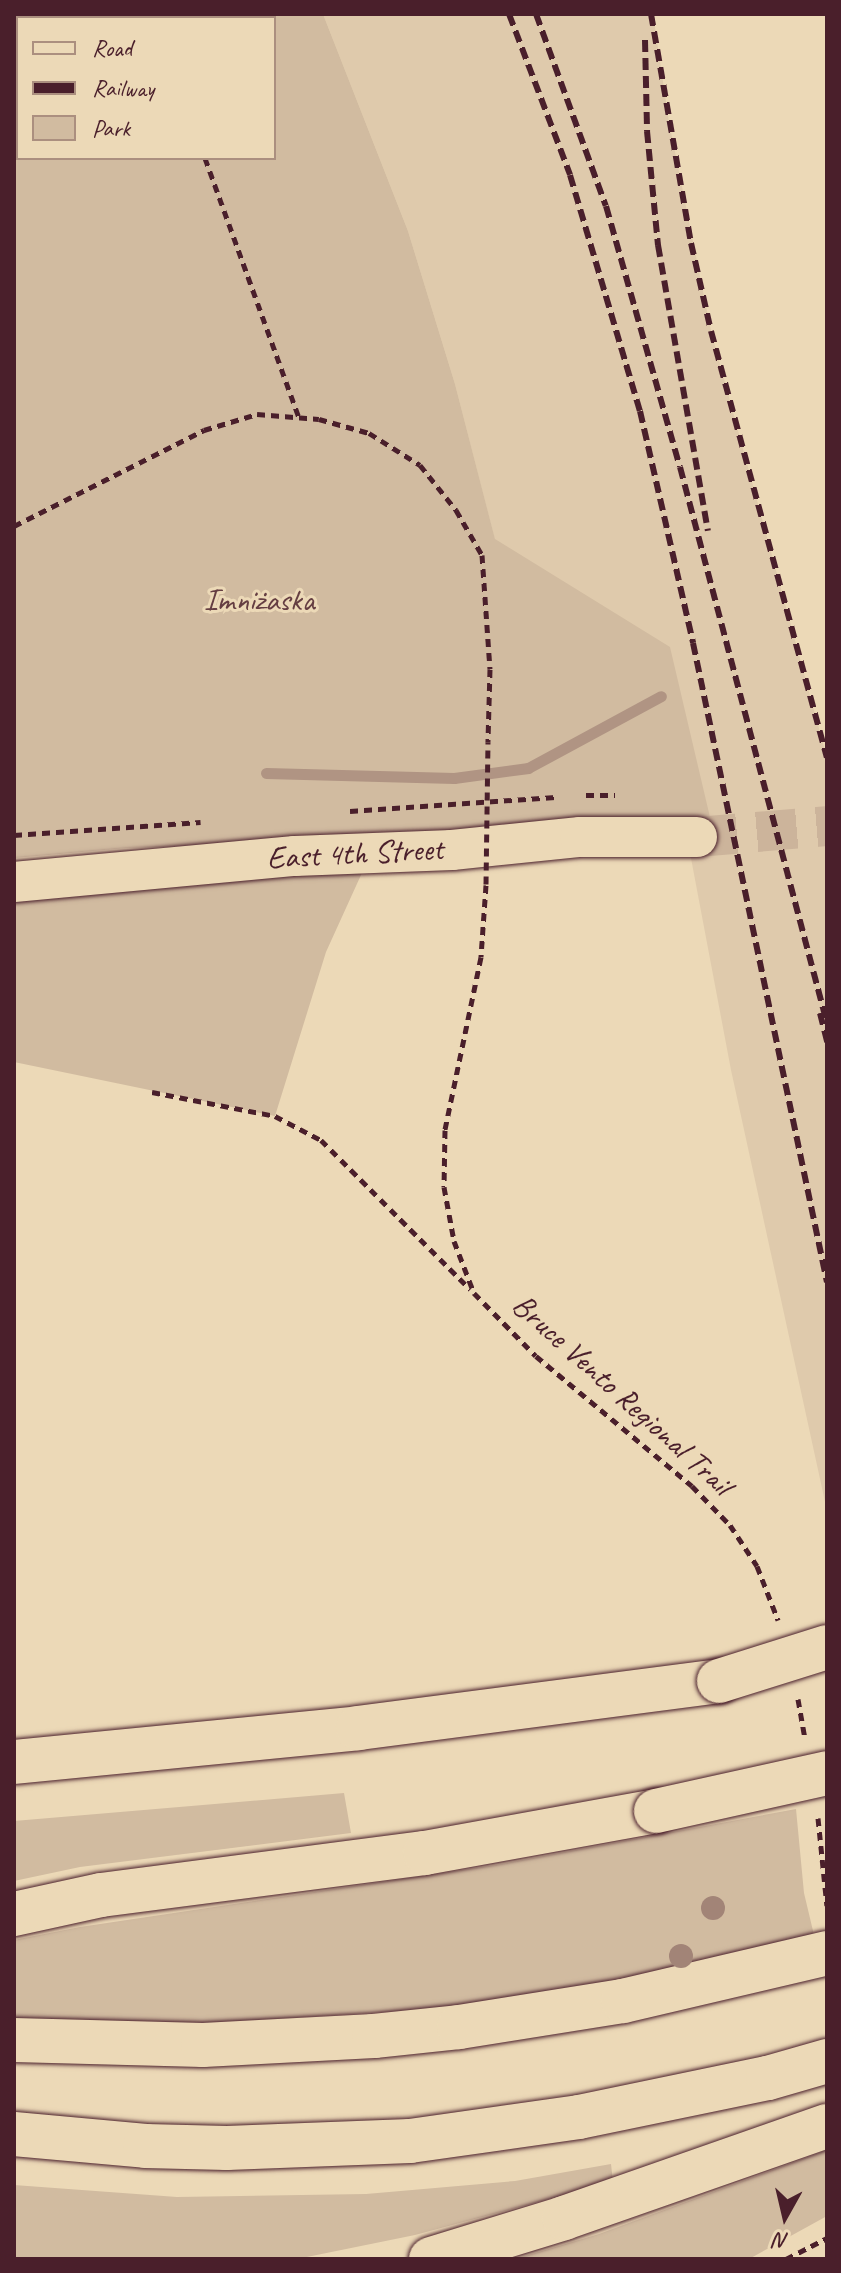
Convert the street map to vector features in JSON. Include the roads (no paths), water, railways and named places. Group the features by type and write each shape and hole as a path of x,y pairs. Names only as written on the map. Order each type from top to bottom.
{"highway":[{"path":"719,1681 827,1647"},
{"path":"14,1762 358,1728 719,1681 812,1681"},
{"path":"14,1914 101,1895 425,1853 656,1811 817,1777"},
{"path":"14,2040 203,2045 374,2036 541,2015 719,1981 827,1953"},
{"path":"14,2134 145,2146 227,2148 410,2141 579,2117 768,2078 827,2061"},
{"path":"431,2259 564,2218 810,2132"}],"street":[{"name":"East 4th Street","path":"14,882 295,856 452,850 580,837 697,837"}],"waterway":[{"path":"266,773 454,778 528,768 661,696"}],"tunnel":[{"path":"697,837 827,826"}],"railway":[{"path":"509,14 570,175 640,411 693,643 827,1282"},
{"path":"536,14 606,206 680,467 827,1023"},
{"path":"651,14 691,243 711,331 827,758"},
{"path":"645,40 647,131 658,245 708,531"},
{"path":"820,1013 827,1042"}],"park label":[{"name":"Imniżaska","path":"259,600"}]}
